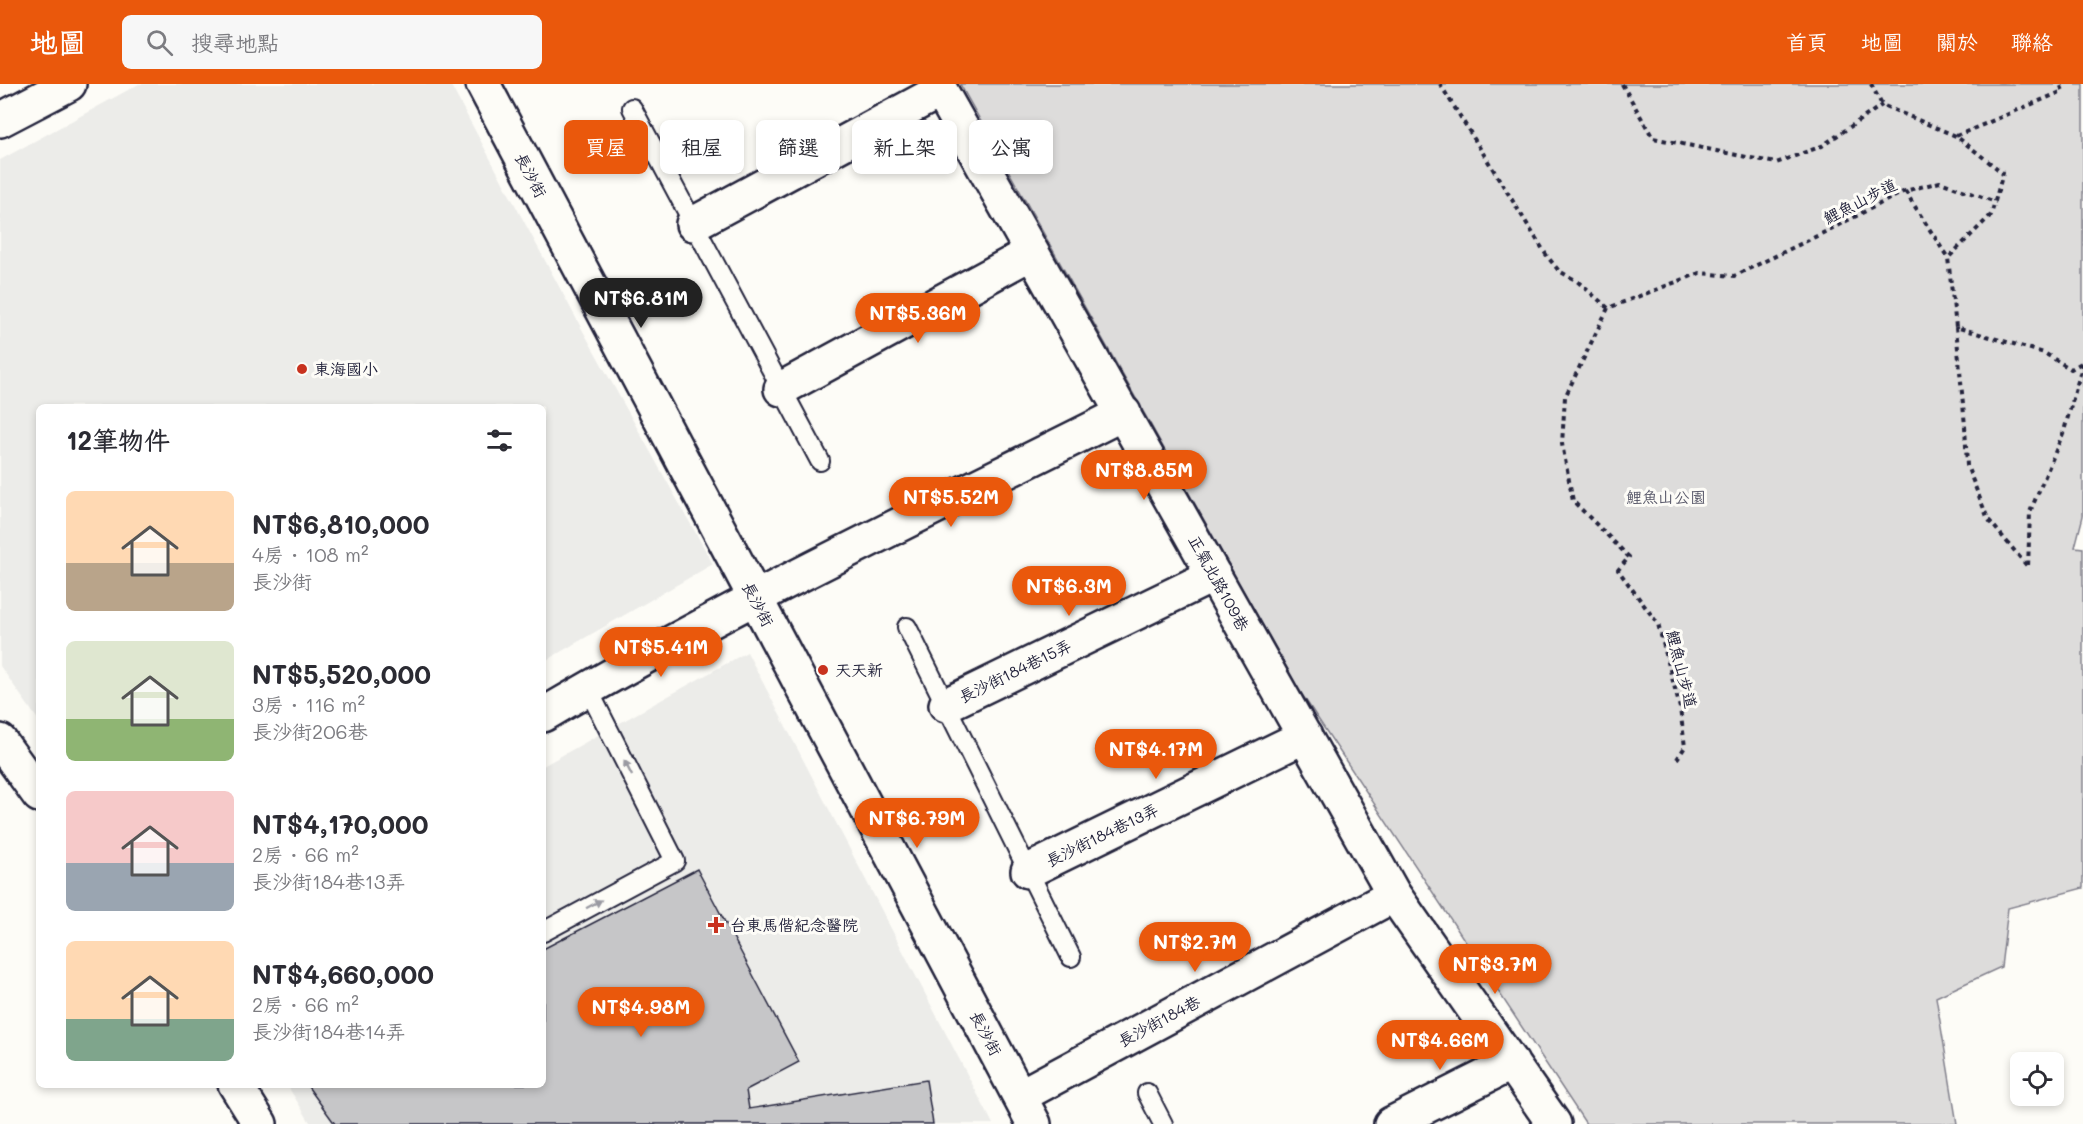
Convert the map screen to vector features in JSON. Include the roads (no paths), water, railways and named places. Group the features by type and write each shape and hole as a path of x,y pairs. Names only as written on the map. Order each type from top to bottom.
{"street":[{"path":"0,120 69,84"},
{"name":"長沙街","path":"483,84 1027,1110"},
{"path":"693,224 939,87"},
{"name":"正氣北路109巷","path":"939,87 1394,895 1554,1124"},
{"path":"782,389 1031,253"},
{"path":"546,714 754,598 1124,413"},
{"name":"長沙街184巷15弄","path":"946,705 1214,575"},
{"name":"長沙街184巷13弄","path":"1028,871 1305,736"},
{"path":"0,741 36,791"},
{"name":"長沙街184巷","path":"1027,1110 1394,895"},
{"path":"1391,1124 1512,1063"},
{"path":"238,1088 260,1124"}],"lane":[{"path":"632,108 820,461"},
{"path":"907,627 1071,957"},
{"path":"546,930 675,861 588,689"},
{"path":"1148,1094 1163,1124"}],"place":[{"name":"東海國小","path":"302,369"},
{"name":"天天新","path":"823,670"},
{"name":"台東馬偕紀念醫院","path":"716,925"}],"park label":[{"name":"鯉魚山公園","path":"1666,497"}]}
